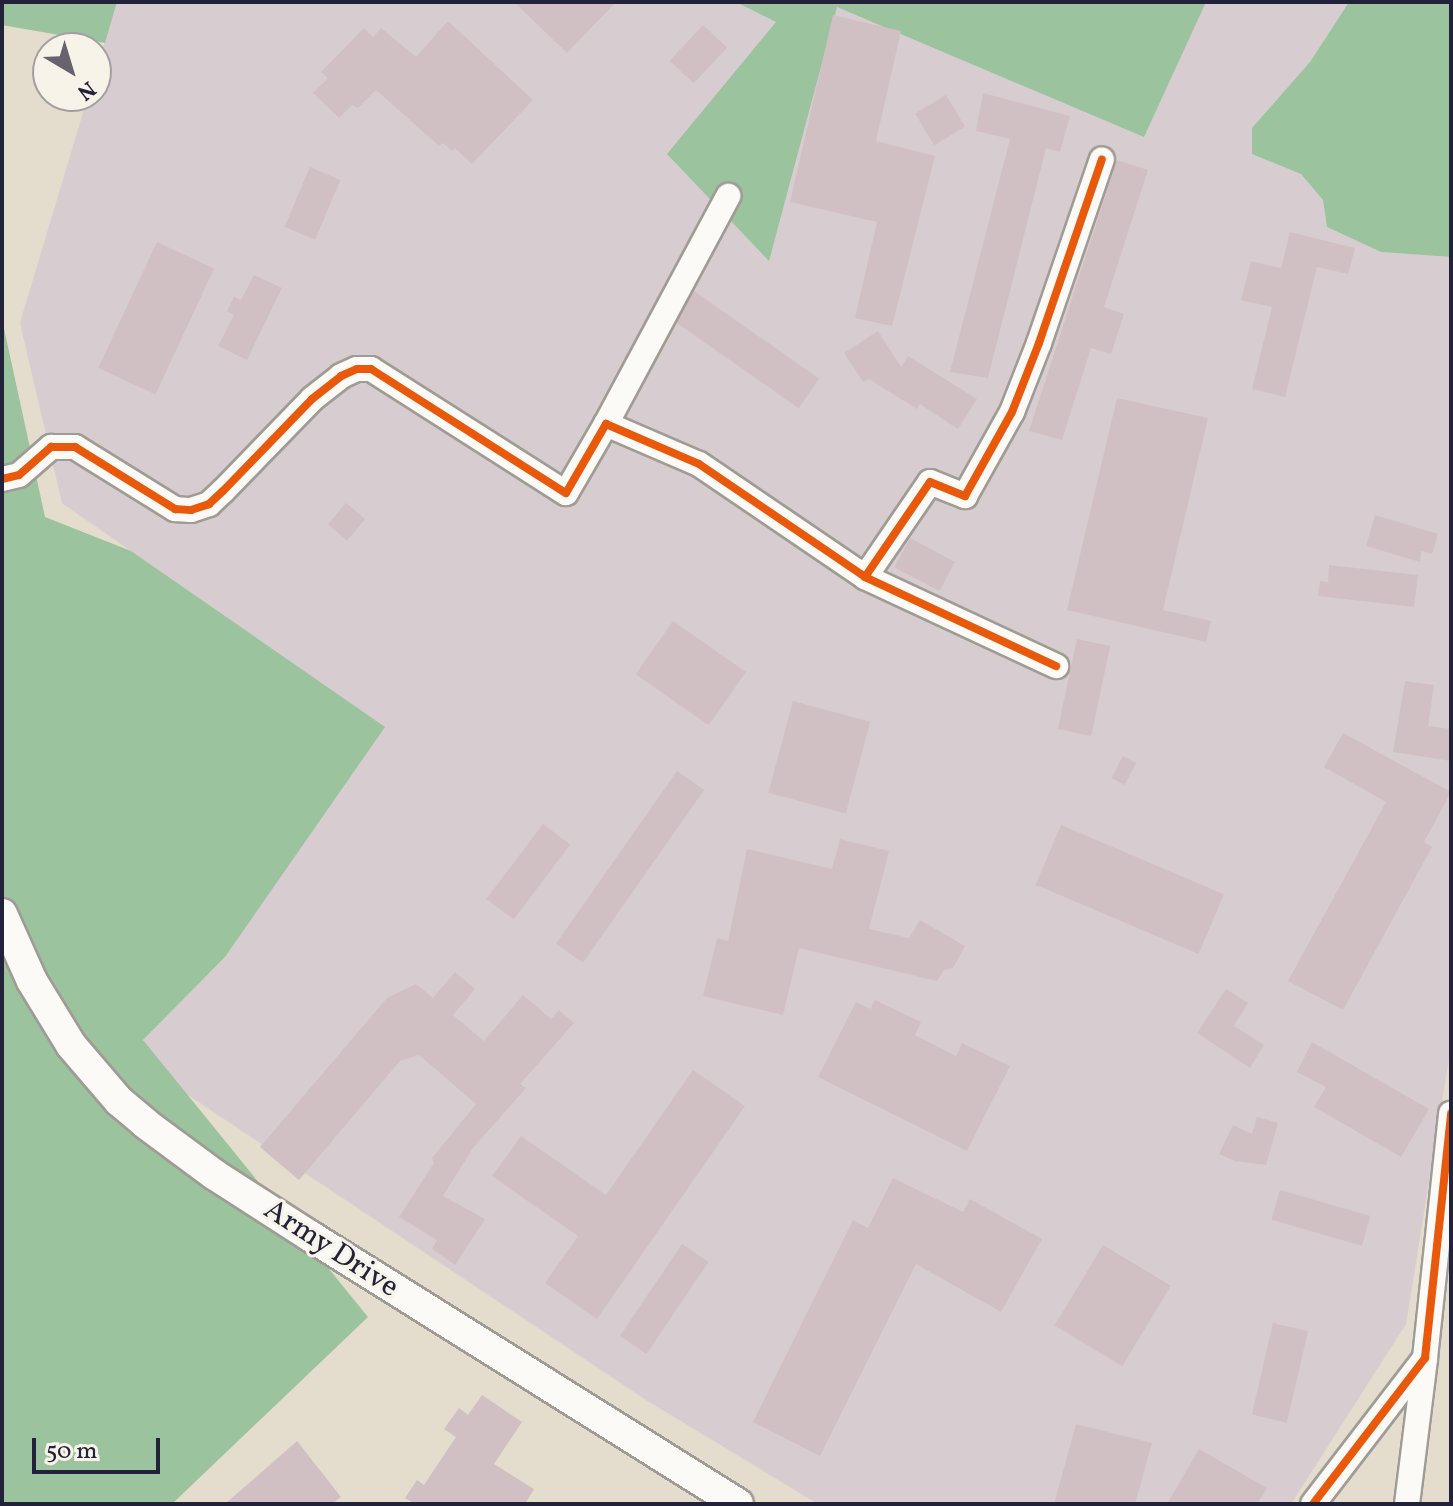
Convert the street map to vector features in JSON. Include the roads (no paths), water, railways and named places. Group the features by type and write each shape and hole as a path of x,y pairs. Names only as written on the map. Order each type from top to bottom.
{"main road":[{"name":"Army Drive","path":"2,918 32,981 71,1045 119,1101 146,1124 215,1175 310,1236 738,1504"}],"street":[{"path":"865,577 930,482 965,496 973,482 1012,412 1102,159"},
{"path":"2,479 19,475 51,447 75,447 175,509 191,510 209,504 312,399 341,376 357,369 371,369 566,493 728,196"},
{"path":"606,424 699,464 865,577 1056,666"},
{"path":"1409,1502 1451,1113"},
{"path":"1313,1504 1425,1358"}]}
